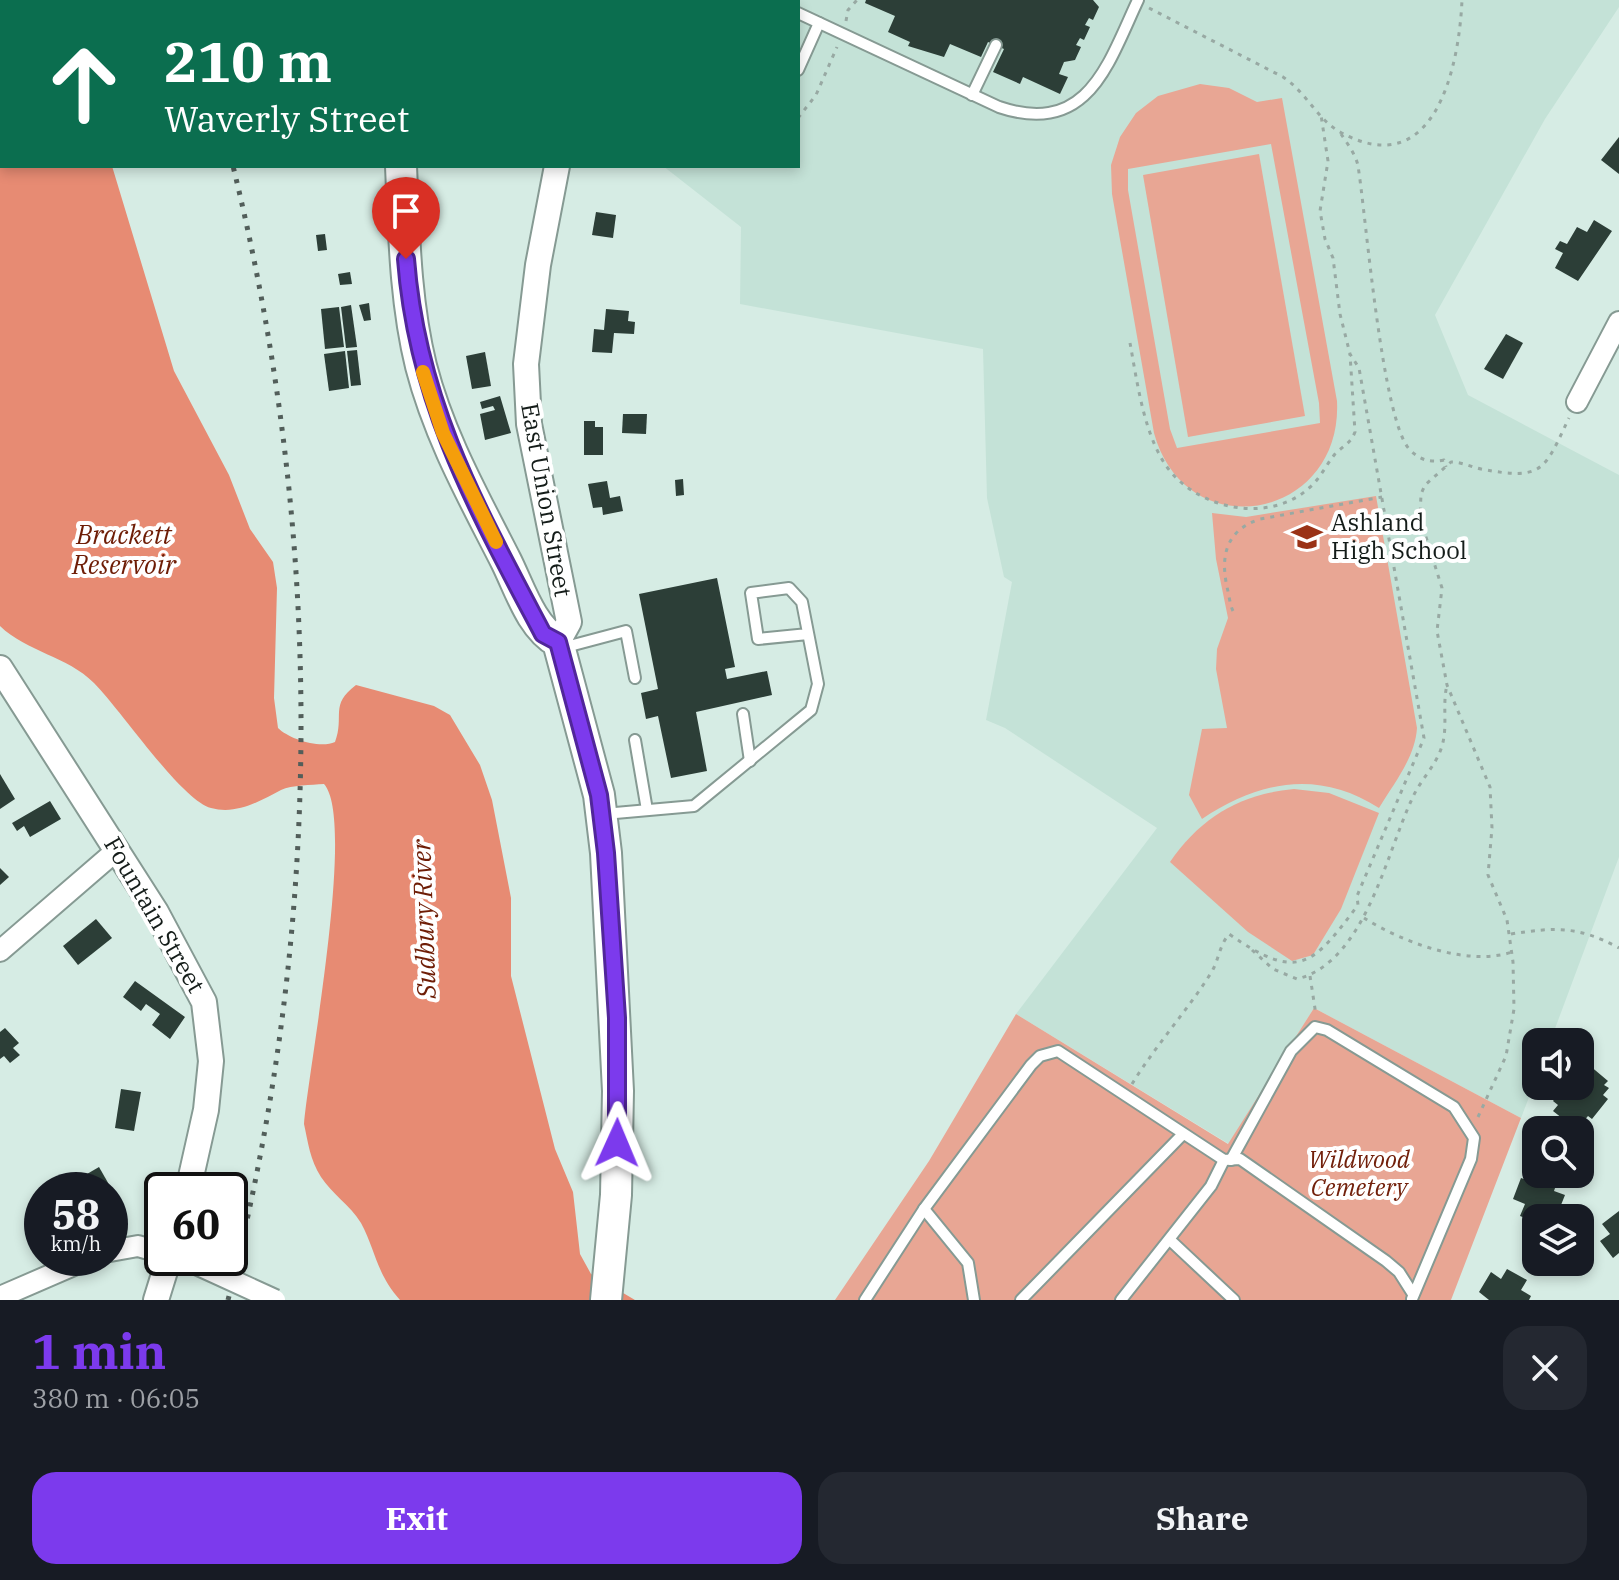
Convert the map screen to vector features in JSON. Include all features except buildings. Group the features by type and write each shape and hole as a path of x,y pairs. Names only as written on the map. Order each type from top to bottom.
{"main road":[{"path":"401,168 410,308 430,397 458,467 543,634 559,645 602,814 617,1018 616,1195 606,1300"}],"street":[{"name":"East Union Street","path":"557,168 538,265 526,364 529,424 569,622 559,645"},
{"path":"1577,402 1619,322"},
{"name":"Fountain Street","path":"0,668 185,962 207,1015 211,1061 206,1110 192,1172"},
{"path":"0,951 117,850"},
{"path":"0,1297 48,1276"},
{"path":"156,1300 163,1276"},
{"path":"220,1276 275,1300"}],"lane":[{"path":"800,14 972,95 1023,113 1054,113 1076,104 1106,69 1137,1"},
{"path":"800,66 819,23"},
{"path":"972,95 996,45"},
{"path":"602,814 694,806 811,710 818,684 808,634 797,593 789,588 751,593 758,639 808,634"},
{"path":"559,645 626,631 635,678"},
{"path":"743,714 750,761"},
{"path":"635,740 647,810"},
{"path":"1121,1300 1211,1186 1291,1051 1315,1027 1327,1030 1454,1107 1471,1132 1471,1159 1412,1297"},
{"path":"865,1300 924,1209 1040,1056 1058,1051 1183,1134 1227,1160 1240,1159 1386,1261 1399,1272 1412,1297"},
{"path":"1021,1300 1183,1134"},
{"path":"924,1209 968,1263 974,1300"},
{"path":"1170,1240 1234,1300"}],"path":[{"path":"800,115 816,95 842,34 848,10 857,0"},
{"path":"1340,132 1364,141 1390,144 1410,140 1427,127 1452,64 1462,0"},
{"path":"1137,1 1268,67 1301,90 1340,132 1358,162 1369,267 1398,419 1408,448 1424,460 1444,460 1446,467"},
{"path":"1130,343 1151,434 1163,461 1192,491 1224,506 1244,508 1283,503 1296,497 1309,489 1334,455 1351,441 1355,432 1350,354 1340,314 1333,258 1325,239 1320,211 1328,161 1321,115"},
{"path":"1252,949 1294,963 1315,957 1328,945 1358,905 1362,884 1424,738 1359,368 1350,354"},
{"path":"1471,1132 1506,1056 1514,1009 1511,934 1488,875 1492,828 1490,787 1447,685 1437,631 1442,588 1428,553 1420,507 1425,485 1451,462 1503,473 1534,473 1549,461 1577,402"},
{"path":"1233,611 1223,559 1231,538 1242,526 1260,519 1382,497"},
{"path":"1126,1095 1158,1042 1213,970 1218,949 1229,934 1285,976 1310,976 1326,968 1364,918 1414,794 1442,748 1447,685"},
{"path":"1364,918 1407,939 1452,951 1500,956 1512,952"},
{"path":"1511,934 1571,929 1592,933 1619,948"},
{"path":"1310,976 1315,1027"}],"shaded area":[{"name":"Ashland High School","path":"800,0 1619,0 1619,7 1545,119 1435,315 1468,395 1619,475 1619,857 1555,1028 1522,1028 1522,1100 1528,1100 1521,1118 1314,1008 1229,1144 1016,1014 1157,828 1005,728 986,720 1012,582 1004,577 987,498 983,349 740,304 741,227 666,168 800,168"}],"green space":[{"path":"1200,84 1229,88 1257,102 1282,98 1337,401 1332,441 1315,473 1290,494 1260,505 1228,505 1197,494 1171,470 1154,433 1112,194 1111,165 1120,137 1136,113 1158,96","holes":["1271,144 1319,403 1320,423 1177,448 1170,429 1128,190 1128,169"]},
{"path":"1259,154 1305,416 1188,437 1143,175"},
{"path":"1376,496 1417,728 1403,770 1379,808 1334,788 1311,784 1289,785 1245,796 1202,819 1189,795 1202,729 1227,728 1216,669 1217,649 1228,618 1216,559 1212,513 1246,517"},
{"path":"1294,789 1329,793 1379,813 1341,909 1313,955 1292,961 1248,932 1170,862 1194,833 1223,811 1256,796"},
{"name":"Wildwood Cemetery","path":"1314,1008 1521,1118 1451,1300 835,1300 929,1161 1016,1014 1228,1144"}],"water":[{"name":"Brackett Reservoir","path":"0,168 113,168 174,371 229,475 250,529 273,562 277,588 274,698 278,728 305,742 335,742 340,705 356,685 434,706 450,715 480,765 492,800 511,898 511,976 555,1149 573,1192 580,1254 591,1274 635,1300 400,1300 381,1271 361,1223 317,1171 304,1124 333,892 333,807 324,784 285,788 230,810 211,808 198,801 168,772 94,683 72,666 22,642 0,626"}],"railway":[{"path":"228,1300 260,1159 282,1017 296,876 301,733 297,591 285,449 263,307 233,168"}],"slow traffic":[{"path":"423,372 443,433 496,542"}],"place":[{"name":"Ashland High School","path":"1307,537"}],"route":[{"path":"406,259 410,308 430,397 474,500 543,634 558,642 599,795 617,1018 617,1143"}],"water label":[{"name":"Sudbury River","path":"424,919"}]}
